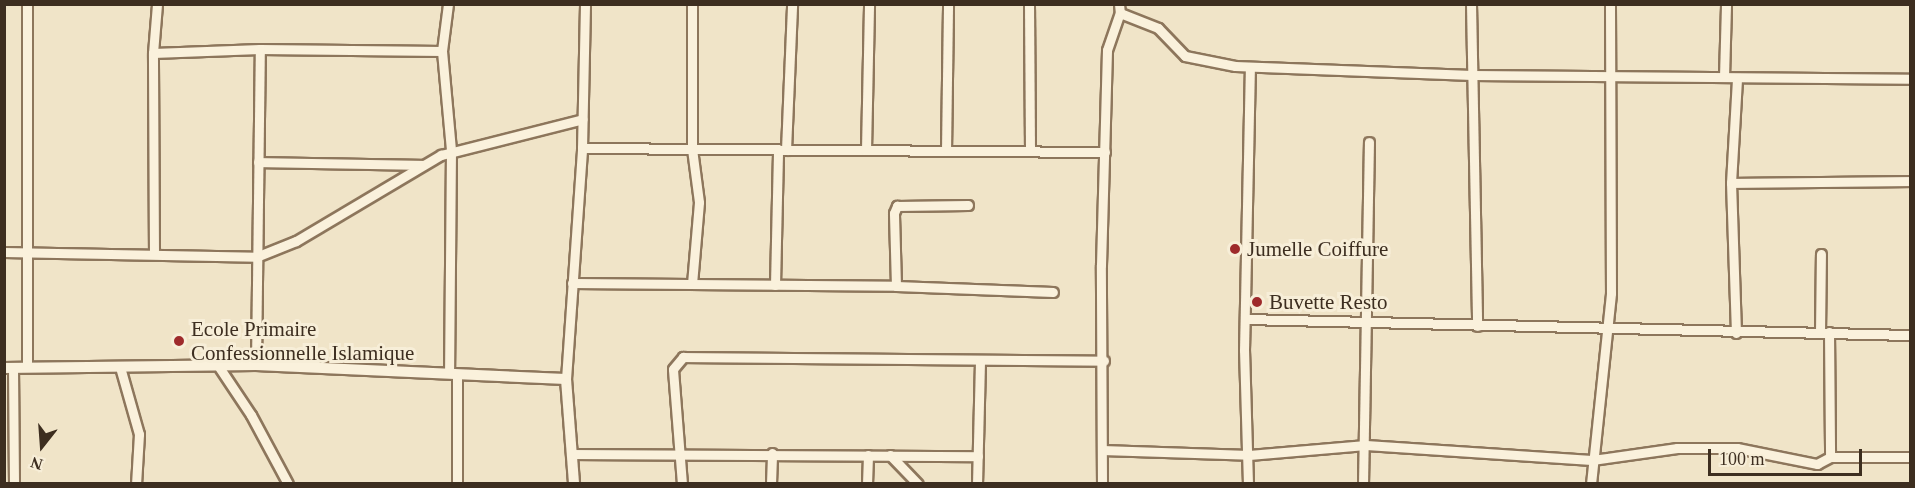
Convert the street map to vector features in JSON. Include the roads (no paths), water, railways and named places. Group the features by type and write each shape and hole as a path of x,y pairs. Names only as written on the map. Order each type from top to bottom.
{"street":[{"path":"27,4 27,367"},
{"path":"154,254 153,53 157,4"},
{"path":"448,4 442,51 451,150 453,374 457,483"},
{"path":"574,483 566,379 582,148 585,4"},
{"path":"692,4 692,149 699,202 692,284"},
{"path":"775,285 792,4"},
{"path":"866,150 869,4"},
{"path":"946,151 948,4"},
{"path":"1029,4 1030,151"},
{"path":"1471,4 1477,326"},
{"path":"1591,483 1611,293 1610,4"},
{"path":"1724,77 1726,4"},
{"path":"1102,483 1104,361 1101,265 1107,50 1119,9 1158,28 1185,56 1250,68 1472,75 1911,79"},
{"path":"153,53 260,49 442,51"},
{"path":"256,364 260,49"},
{"path":"1248,483 1245,319 1250,68"},
{"path":"1736,333 1731,183 1737,78"},
{"path":"4,252 256,257 296,241 451,150 583,119"},
{"path":"1363,483 1366,446 1365,322 1369,142"},
{"path":"582,148 1105,152"},
{"path":"258,162 423,165"},
{"path":"1731,183 1911,181"},
{"path":"896,286 894,213 897,206 968,205"},
{"path":"1821,254 1830,457"},
{"path":"572,283 896,286 1053,292"},
{"path":"1245,319 1477,326 1606,327 1736,333 1825,332 1911,335"},
{"path":"682,483 683,456 674,369 683,357 1104,361"},
{"path":"977,483 980,360"},
{"path":"217,364 251,415 288,483"},
{"path":"14,483 9,368 256,364 566,379"},
{"path":"120,367 139,434 136,483"},
{"path":"1102,450 1249,455 1366,446 1592,460 1677,448 1737,448 1817,464 1830,457 1911,457"},
{"path":"573,454 683,456 772,453 978,456"},
{"path":"771,483 772,453"},
{"path":"867,483 868,455"},
{"path":"890,455 918,483"}],"place":[{"name":"Jumelle Coiffure","path":"1235,249"},
{"name":"Buvette Resto","path":"1257,302"},
{"name":"Ecole Primaire Confessionnelle Islamique","path":"179,341"}]}
